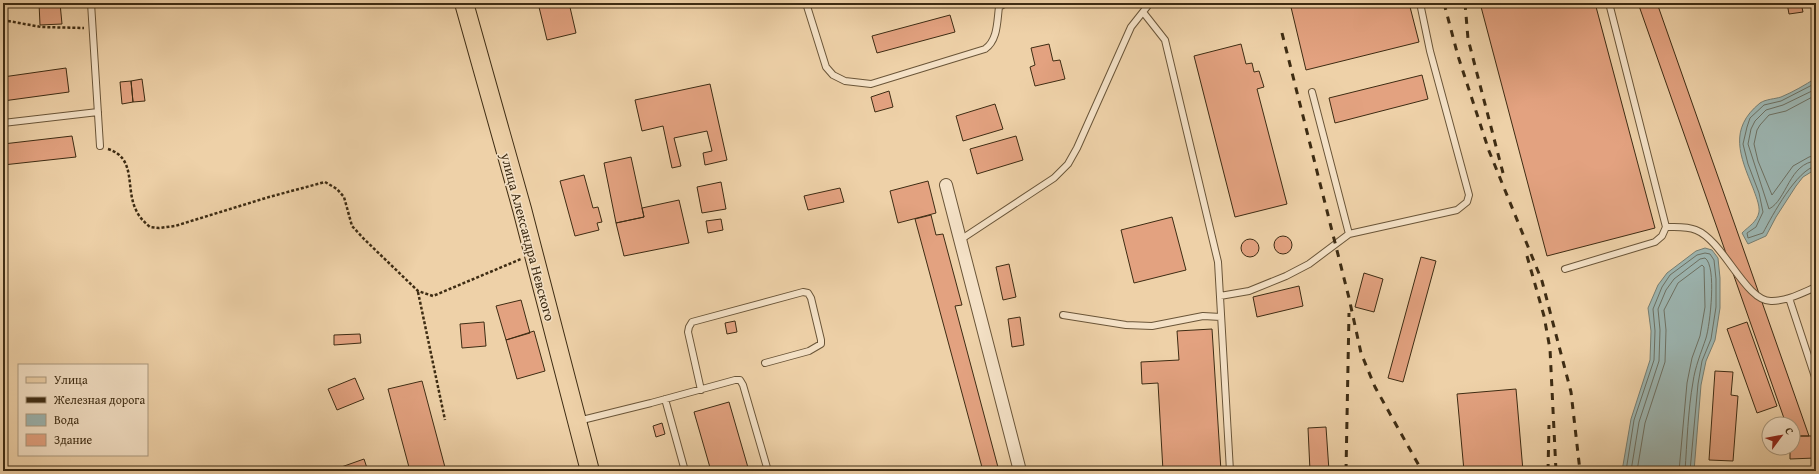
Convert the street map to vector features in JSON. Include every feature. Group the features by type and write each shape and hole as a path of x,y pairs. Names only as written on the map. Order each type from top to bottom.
{"main road":[{"name":"улица Александра Невского","path":"464,3 533,254 577,421 588,470"}],"street":[{"path":"946,186 1020,471"}],"lane":[{"path":"91,3 100,146"},
{"path":"806,3 826,67 833,75 845,81 871,84 985,49 990,45 994,38 999,7 1006,3"},
{"path":"960,240 1036,191 1054,178 1068,164 1077,148 1131,27 1150,3"},
{"path":"1220,296 1249,291 1286,276 1309,264 1349,234 1457,210 1467,202 1469,195 1430,51 1420,3"},
{"path":"1565,270 1655,242 1662,236 1666,227 1609,3"},
{"path":"1143,12 1164,40 1218,262 1230,471"},
{"path":"1312,92 1349,234"},
{"path":"3,123 98,112"},
{"path":"1666,227 1688,227 1697,230 1714,241 1759,299 1771,302 1789,298 1816,287"},
{"path":"701,390 688,332 692,322 803,292 808,293 811,298 821,344 809,351 765,363"},
{"path":"1789,298 1816,380"},
{"path":"1063,315 1126,325 1152,326 1203,316 1221,317"},
{"path":"577,421 740,380 743,385 768,471"},
{"path":"665,400 685,471"}],"path":[{"path":"3,20 40,27 92,29"},
{"path":"100,146 116,151 126,162 135,210 150,227 159,228 174,226 269,197 325,182 338,189 344,197 352,226 418,291 433,296 533,254"},
{"path":"418,291 445,420"}],"water":[{"path":"1816,78 1816,169 1803,177 1796,186 1776,217 1766,236 1748,244 1742,233 1755,221 1759,209 1741,154 1740,133 1744,123 1750,113 1760,103 1779,98"},
{"path":"1705,248 1712,250 1718,258 1720,308 1715,340 1706,361 1701,385 1694,471 1622,471 1631,419 1650,360 1651,331 1648,308 1658,285 1667,273 1696,251"}],"building":[{"path":"39,3 60,3 62,24 40,25"},
{"path":"538,3 569,3 576,33 547,40"},
{"path":"1290,3 1409,3 1419,42 1306,70"},
{"path":"1480,3 1595,3 1655,228 1547,256"},
{"path":"1638,3 1657,3 1809,436 1801,436 1801,416 1783,416"},
{"path":"1787,3 1801,3 1803,12 1789,14"},
{"path":"950,15 955,32 877,53 872,36"},
{"path":"1049,44 1053,61 1060,60 1065,79 1035,86 1030,67 1035,65 1031,48"},
{"path":"1241,44 1246,64 1252,63 1254,72 1259,71 1264,87 1257,89 1287,204 1235,217 1194,56"},
{"path":"66,68 69,92 3,101 3,77"},
{"path":"1422,75 1428,99 1335,123 1329,98"},
{"path":"142,79 145,101 133,102 131,81"},
{"path":"131,81 133,102 122,104 120,82"},
{"path":"710,84 727,160 705,165 703,153 712,151 707,131 674,138 681,166 672,168 663,126 642,131 635,100"},
{"path":"889,91 893,107 875,112 871,97"},
{"path":"995,104 1003,129 963,141 956,116"},
{"path":"72,136 76,157 3,165 3,144"},
{"path":"1016,136 1023,160 977,174 970,149"},
{"path":"631,157 644,217 616,223 604,163"},
{"path":"584,175 593,208 598,207 602,222 597,223 599,230 575,236 560,181"},
{"path":"928,181 936,213 898,223 890,191"},
{"path":"721,182 726,209 702,213 697,187"},
{"path":"840,188 844,202 808,210 804,196"},
{"path":"679,200 689,243 624,256 616,223 644,217 642,208"},
{"path":"931,215 936,235 943,234 962,305 955,306 999,471 983,471 915,219"},
{"path":"1172,217 1186,270 1134,283 1121,230"},
{"path":"721,219 723,230 708,233 706,221"},
{"path":"1283,236 1289,239 1292,245 1289,251 1283,254 1277,251 1274,245 1277,239"},
{"path":"1250,239 1256,242 1259,248 1256,254 1250,257 1244,254 1241,248 1244,242"},
{"path":"1421,257 1436,261 1403,382 1388,378"},
{"path":"1009,264 1016,297 1003,300 996,267"},
{"path":"1364,273 1383,279 1374,312 1355,307"},
{"path":"1299,286 1303,306 1257,317 1253,297"},
{"path":"521,300 530,333 506,340 496,306"},
{"path":"1020,317 1024,345 1012,347 1008,319"},
{"path":"735,321 737,332 727,334 725,323"},
{"path":"484,322 486,346 462,348 460,324"},
{"path":"1747,322 1777,406 1757,413 1727,329"},
{"path":"1212,329 1221,471 1163,471 1158,383 1142,384 1141,362 1179,360 1177,331"},
{"path":"534,331 545,371 517,379 506,340"},
{"path":"360,334 361,343 334,345 334,335"},
{"path":"1715,371 1733,372 1731,395 1738,396 1733,461 1709,460"},
{"path":"355,378 364,399 337,410 328,389"},
{"path":"422,381 446,471 410,471 388,389"},
{"path":"1516,389 1523,471 1464,471 1457,394"},
{"path":"729,402 749,471 711,471 694,412"},
{"path":"662,423 665,434 656,437 653,426"},
{"path":"1326,427 1329,471 1310,471 1308,428"},
{"path":"1801,436 1815,436 1815,458 1790,459 1790,456 1801,456"},
{"path":"364,459 368,471 330,471"}],"railway":[{"path":"1444,3 1458,56 1489,151 1542,281 1571,392 1580,471"},
{"path":"1465,3 1468,39 1503,173"},
{"path":"1282,33 1349,298 1361,353 1375,387 1422,471"},
{"path":"1527,256 1544,316 1550,349 1556,471"},
{"path":"1346,471 1349,313"},
{"path":"1548,471 1549,425"}]}
